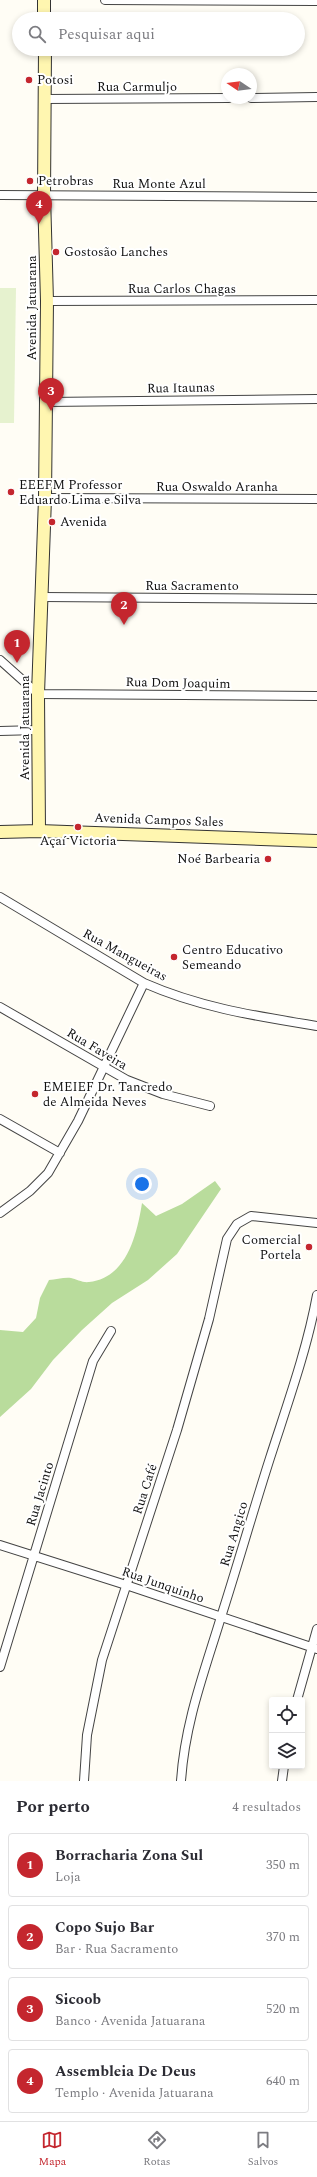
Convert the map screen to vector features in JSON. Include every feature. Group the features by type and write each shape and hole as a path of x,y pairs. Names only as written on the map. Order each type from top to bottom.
{"street":[{"path":"44,0 44,12"},
{"path":"105,0 317,1"},
{"name":"Avenida Jatuarana","path":"39,831 38,694 45,498 47,301 44,195 45,56"},
{"path":"257,98 317,97"},
{"name":"Rua Carmuljo","path":"45,99 221,98"},
{"name":"Rua Monte Azul","path":"0,195 317,196"},
{"name":"Rua Carlos Chagas","path":"47,301 317,300"},
{"name":"Rua Itaunas","path":"46,402 317,399"},
{"name":"Rua Oswaldo Aranha","path":"45,498 317,499"},
{"name":"Rua Sacramento","path":"42,597 317,599"},
{"path":"0,660 38,694"},
{"name":"Rua Dom Joaquim","path":"38,694 317,696"},
{"path":"0,731 38,730"},
{"name":"Avenida Campos Sales","path":"0,832 39,831 317,841"},
{"name":"Rua Mangueiras","path":"0,897 144,983 194,1002 317,1026"},
{"path":"0,1213 30,1191 48,1172 60,1153 104,1068 144,983"},
{"name":"Rua Faveira","path":"0,1007 104,1068 145,1088 210,1106"},
{"path":"0,1119 60,1153"},
{"name":"Rua Café","path":"84,1781 87,1735 102,1660 177,1430 209,1319 228,1239 237,1224 251,1216 317,1223"},
{"name":"Rua Angico","path":"181,1781 189,1722 202,1672 221,1618 288,1401 313,1315 317,1295"},
{"name":"Rua Jacinto","path":"0,1667 94,1361 111,1331"},
{"name":"Rua Junquinho","path":"0,1545 126,1585 314,1648"},
{"path":"298,1697 314,1648 317,1629"},
{"path":"282,1781 284,1769"}],"green space":[{"path":"0,288 16,288 14,423 0,423"},
{"path":"215,1181 221,1189 177,1254 148,1280 112,1303 82,1330 53,1360 31,1389 0,1417 0,1330 23,1332 36,1318 40,1298 49,1280 73,1278 84,1282 89,1282 102,1279 113,1272 128,1253 137,1228 142,1203 156,1216 182,1204"}],"place":[{"name":"Potosi","path":"29,80"},
{"name":"Petrobras","path":"30,181"},
{"name":"Assembleia De Deus","path":"39,224"},
{"name":"Gostosão Lanches","path":"56,252"},
{"name":"Sicoob","path":"51,411"},
{"name":"EEEFM Professor Eduardo Lima e Silva","path":"11,492"},
{"name":"Avenida","path":"52,522"},
{"name":"Copo Sujo Bar","path":"124,625"},
{"name":"Borracharia Zona Sul","path":"17,663"},
{"name":"Açaí Victoria","path":"78,827"},
{"name":"Noé Barbearia","path":"268,859"},
{"name":"Centro Educativo Semeando","path":"174,957"},
{"name":"EMEIEF Dr. Tancredo de Almeida Neves","path":"35,1094"},
{"name":"Comercial Portela","path":"309,1247"}]}
